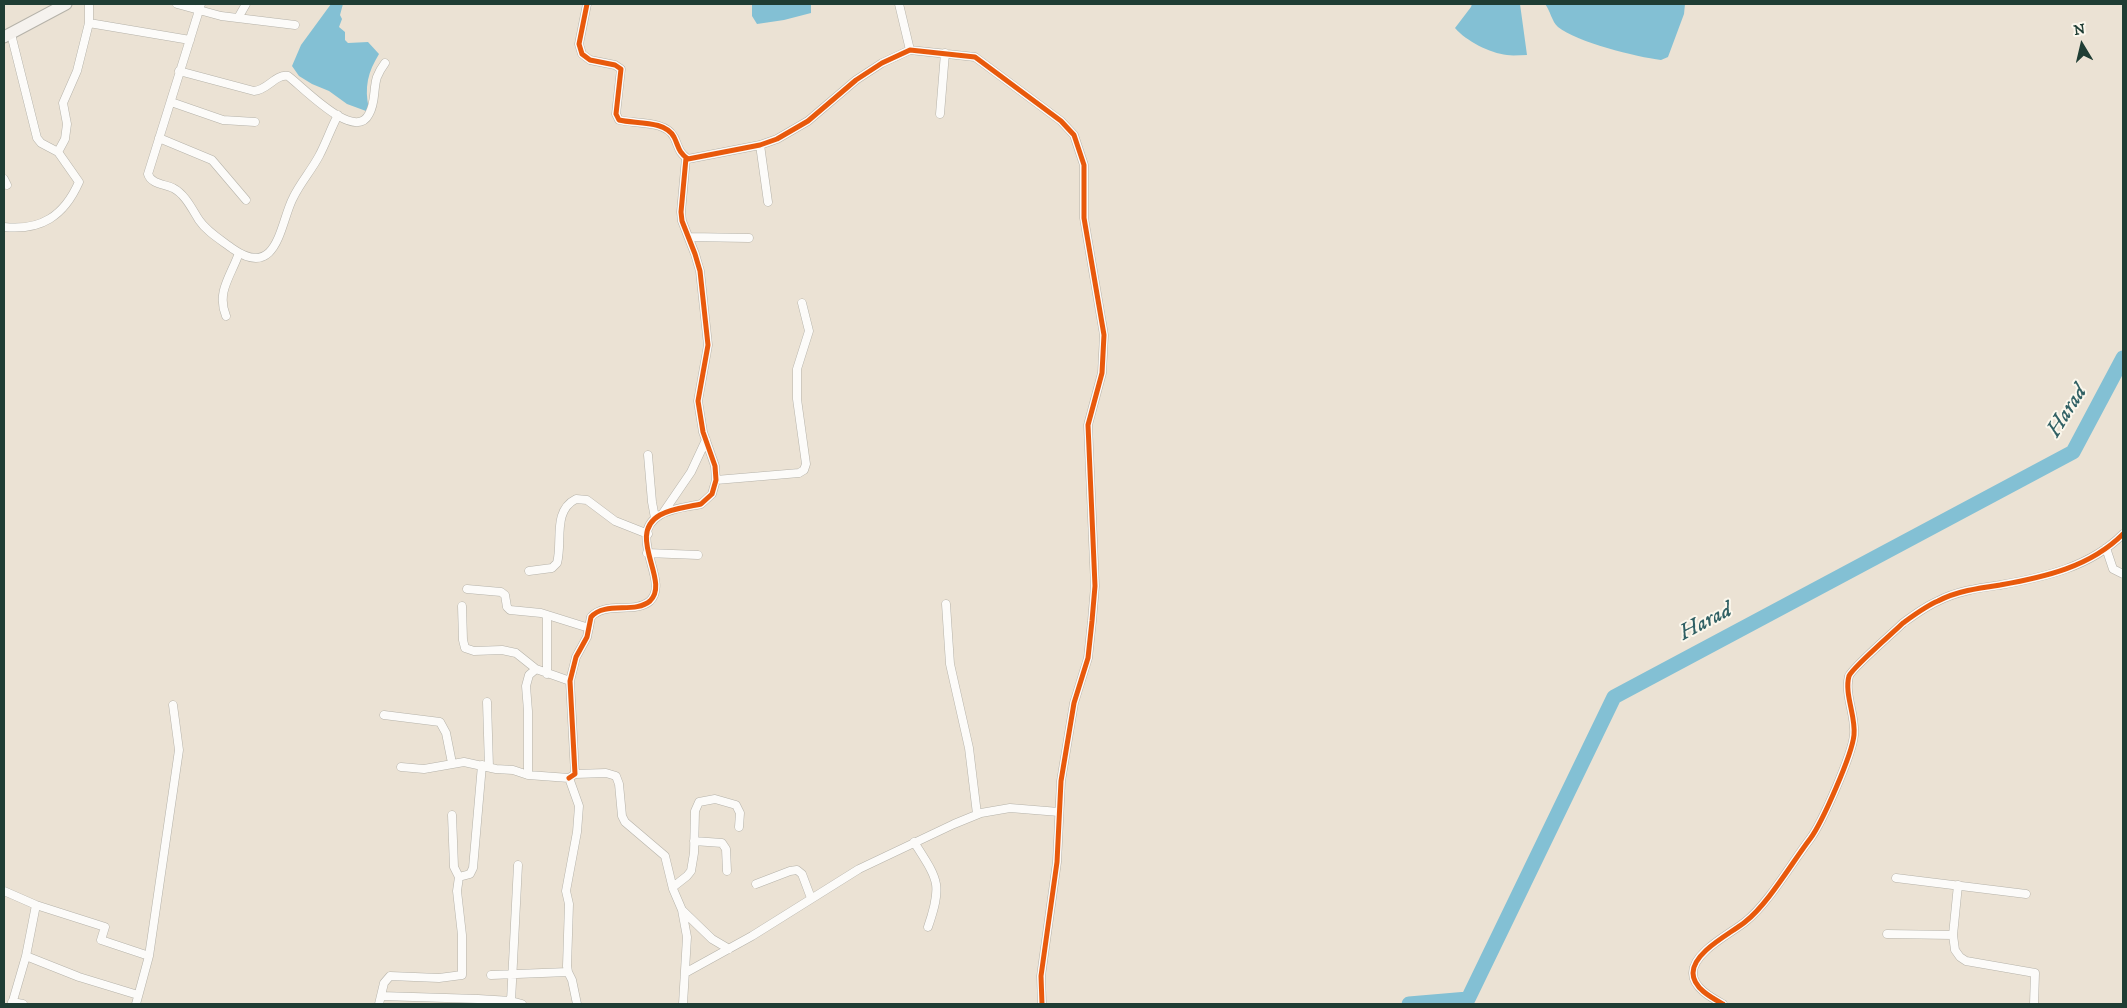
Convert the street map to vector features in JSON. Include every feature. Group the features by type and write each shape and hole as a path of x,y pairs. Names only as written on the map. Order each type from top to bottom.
{"street":[{"path":"4,228 18,229 34,226 52,219 73,195 79,182 58,152 41,143 38,138 7,35 66,4"},
{"path":"58,152 64,139 66,124 63,103 77,71 89,23 88,4"},
{"path":"177,4 200,7 238,18 295,25"},
{"path":"238,18 246,4"},
{"path":"587,4 579,44 582,54 590,60 615,65 621,69 616,114 619,120 664,126 674,137 679,153 686,158 760,145 786,135 808,121 856,80 910,50 975,57 1061,121 1074,135 1084,165 1084,218 1104,335 1102,373 1088,425 1095,586 1088,658 1074,703 1061,781 1057,862 1041,976 1042,1004"},
{"path":"899,4 910,50"},
{"path":"200,7 158,138 148,176 154,181 174,188 182,195 203,226 239,253 250,258 265,255 281,236 291,202 320,155 338,115"},
{"path":"89,23 190,40"},
{"path":"940,114 945,53"},
{"path":"179,72 254,91 263,90 279,77 288,76 322,105 351,123 358,123 368,116 374,100 377,77 385,63"},
{"path":"170,102 223,120 255,122"},
{"path":"158,138 212,160 246,200"},
{"path":"760,145 768,202"},
{"path":"659,516 701,504 712,494 716,480 715,466 706,440 698,402 708,345 700,271 682,221 681,212 686,158"},
{"path":"689,237 749,238"},
{"path":"226,316 222,306 222,292 239,253"},
{"path":"716,480 799,473 804,470 806,464 798,416 797,369 809,331 802,303"},
{"path":"577,1004 572,980 568,972 567,946 569,904 566,891 577,832 579,806 572,776 570,681 576,657 588,637 590,620 594,614 642,604 651,599 655,589 655,580 647,553 650,527 691,472 706,440"},
{"path":"648,455 652,502 659,516"},
{"path":"529,571 552,568 557,563 562,516 565,507 576,499 587,500 615,520 648,534"},
{"path":"1723,1004 1708,996 1694,980 1692,972 1695,963 1703,953 1746,922 1759,909 1816,831 1854,737 1854,722 1848,683 1852,670 1903,624 1939,600 1973,589 2071,568 2092,558 2123,534"},
{"path":"2106,548 2113,569 2123,574"},
{"path":"647,553 698,555"},
{"path":"467,589 501,592 505,594 510,610 548,615 589,628"},
{"path":"946,604 950,664 970,748 977,814"},
{"path":"462,606 465,648 474,651 502,650 516,653 536,669 570,681"},
{"path":"547,674 548,615"},
{"path":"528,775 526,686 529,675 536,669"},
{"path":"459,877 470,874 473,868 485,766 487,702"},
{"path":"136,1004 149,956 180,750 173,705"},
{"path":"384,715 440,722 446,733 452,763"},
{"path":"401,767 424,769 464,762 513,770 528,775 572,776 606,774 616,776 620,784 622,816 625,822 664,856 682,910 687,936 683,1004"},
{"path":"673,887 687,876 690,871 696,805 702,800 715,799 736,805 740,814 739,827"},
{"path":"685,972 729,949 858,869 977,814 1010,808 1059,812"},
{"path":"452,815 454,867 459,877 457,891 462,935 462,975 439,978 390,976 384,983 380,1000 511,1001 522,1004"},
{"path":"694,841 722,843 726,849 727,871"},
{"path":"914,842 936,880 935,907 928,927"},
{"path":"511,1001 513,975 512,947 518,865"},
{"path":"756,884 797,870 802,874 811,898"},
{"path":"1896,878 2026,894"},
{"path":"1958,885 1953,935 1955,950 1966,961 2036,973 2034,1004"},
{"path":"4,891 36,906 106,927 101,940 149,956"},
{"path":"23,1004 12,1003 26,956 36,906"},
{"path":"682,910 712,938 729,949"},
{"path":"1887,934 1953,935"},
{"path":"26,956 79,977 138,995"},
{"path":"491,975 568,972"}],"water":[{"path":"331,4 343,4 340,15 342,19 339,27 345,32 345,40 348,43 368,42 379,54 368,80 369,109 366,111 347,104 329,91 312,84 299,76 292,66 301,45"},
{"path":"752,4 811,4 811,13 757,24 752,16"},
{"path":"1472,4 1520,4 1527,55 1509,55 1493,52 1472,42 1460,33 1455,28"},
{"path":"1545,4 1685,4 1684,14 1668,57 1661,60 1607,48 1567,33 1556,25"}],"waterway":[{"name":"Harad","path":"1409,1004 1468,999 1614,697 2073,452 2123,358"}],"cycle path":[{"path":"587,4 579,44 582,54 590,60 615,65 621,69 616,114 619,120 657,125 664,128 674,137 680,152 688,159 760,145 777,139 808,121 856,80 882,63 910,50 975,57 1061,121 1074,135 1084,165 1084,218 1104,335 1102,373 1088,425 1095,586 1088,658 1074,703 1061,781 1057,862 1041,976 1042,1004"},
{"path":"569,778 575,774 570,681 576,657 587,637 591,617 597,612 604,610 636,607 650,601 655,592 656,582 647,546 647,534 650,524 660,515 675,509 701,504 712,494 716,480 715,466 703,432 698,401 708,345 700,271 682,221 681,212 686,158"},
{"path":"1723,1004 1704,992 1696,983 1693,973 1695,965 1705,951 1745,922 1762,905 1810,839 1822,819 1852,745 1854,728 1848,690 1849,676 1852,672 1903,623 1934,603 1960,592 2034,578 2066,569 2096,555 2123,534"}]}
